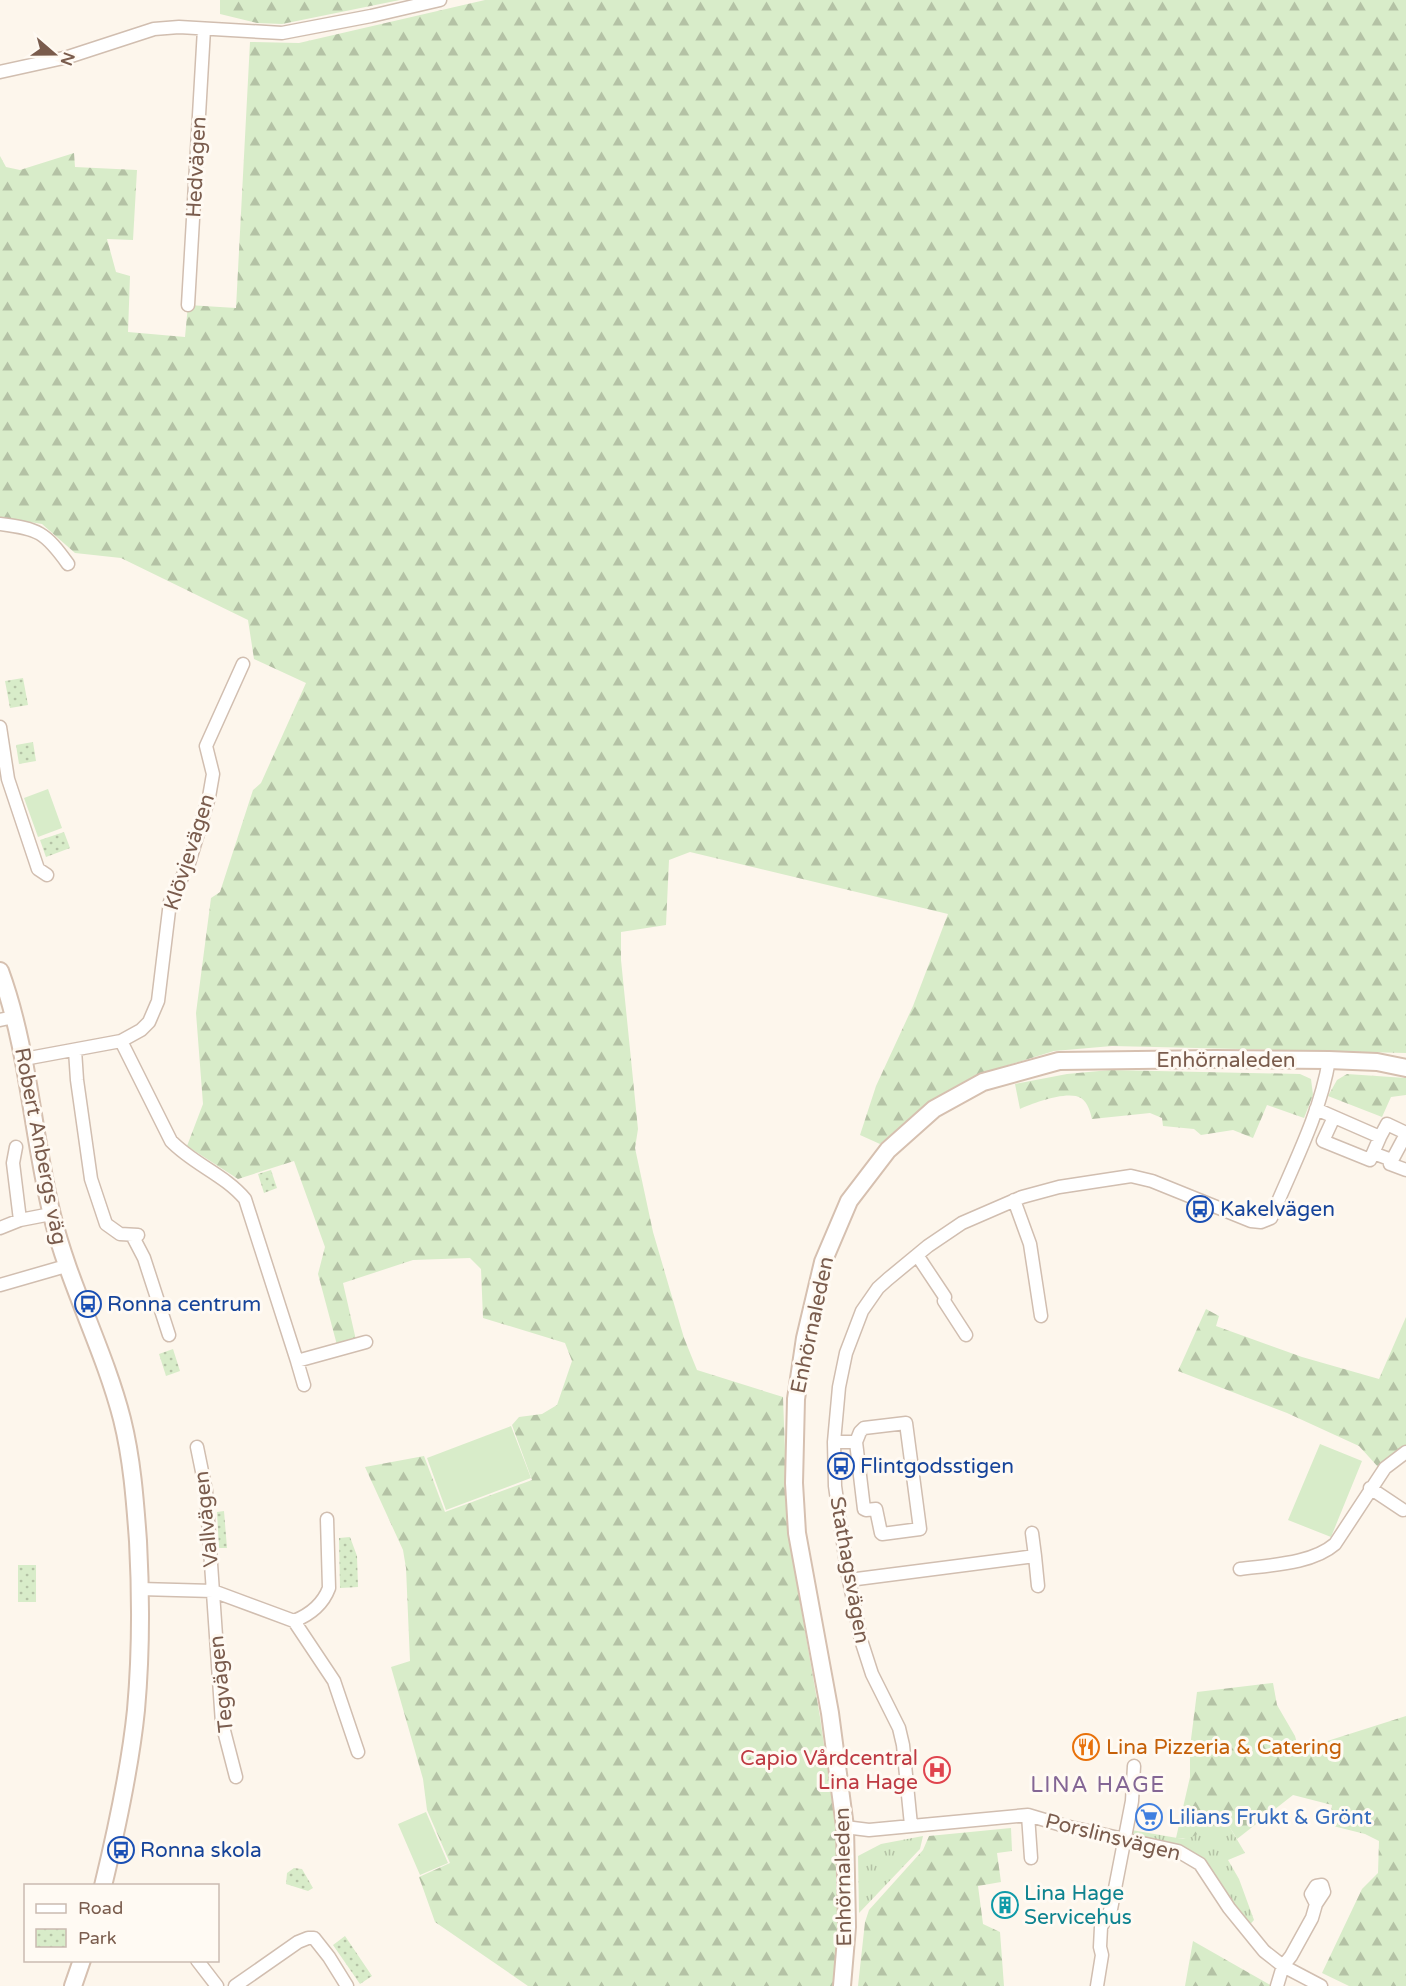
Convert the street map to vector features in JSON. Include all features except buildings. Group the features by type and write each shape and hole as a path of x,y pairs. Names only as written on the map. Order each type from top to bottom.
{"street":[{"path":"0,72 68,57 154,29 179,27 282,33 440,0"},
{"name":"Hedvägen","path":"188,305 204,29"},
{"path":"0,524 30,528 41,534 53,543 68,564"},
{"name":"Klövjevägen","path":"24,1059 121,1041 141,1030 148,1022 158,1000 170,903 189,863 209,797 213,774 206,746 243,664"},
{"path":"0,727 8,779 14,798 38,869 47,875"},
{"name":"Robert Anbergs väg","path":"0,971 7,1019 24,1059 51,1214 66,1266 104,1363 125,1432 136,1505 140,1589 136,1711 119,1820 103,1884"},
{"path":"121,1041 171,1141 182,1153 234,1185 246,1199 304,1385"},
{"path":"75,1050 91,1179 106,1224 120,1234 135,1235 169,1335"},
{"path":"1329,1060 1322,1096 1316,1109 1380,1137"},
{"name":"Enhörnaleden","path":"842,1986 847,1928 845,1827 830,1713 797,1533 794,1483 796,1399 805,1338 823,1262 849,1201 888,1150 934,1109 983,1082 1059,1061 1329,1060 1377,1062 1406,1068"},
{"name":"Stathagsvägen","path":"911,1825 903,1745 899,1728 872,1674 861,1640 849,1580 835,1486 834,1442 839,1388 846,1353 862,1311 878,1288 917,1255 962,1222 1028,1195 1075,1184 1131,1176 1152,1181 1244,1218 1261,1222 1271,1218 1316,1109"},
{"path":"1334,1116 1323,1141 1370,1161 1387,1124 1406,1133 1390,1164"},
{"path":"16,1147 13,1163 20,1220"},
{"path":"1373,1153 1389,1159 1390,1164"},
{"path":"1390,1164 1406,1170"},
{"path":"1014,1200 1030,1245 1041,1316"},
{"path":"0,1228 20,1220 51,1214"},
{"path":"917,1255 945,1297 944,1301 966,1335"},
{"path":"0,1285 66,1266"},
{"path":"297,1361 366,1342"},
{"path":"906,1423 920,1529 880,1533 876,1509 864,1509 856,1442 864,1428 906,1423"},
{"path":"834,1442 856,1442"},
{"name":"Vallvägen","path":"197,1447 206,1491 213,1591"},
{"path":"1240,1569 1312,1558 1326,1552 1335,1544 1385,1468 1406,1452"},
{"path":"1370,1488 1403,1510"},
{"path":"294,1622 319,1604 326,1597 329,1588 327,1520"},
{"path":"1032,1533 1038,1586"},
{"path":"849,1580 1035,1556"},
{"path":"140,1589 213,1591 294,1622 334,1681 358,1752"},
{"name":"Tegvägen","path":"213,1591 222,1723 236,1777"},
{"path":"1097,1986 1102,1955 1101,1927 1111,1910 1132,1801 1134,1766"},
{"name":"Porslinsvägen","path":"845,1827 869,1830 1028,1815 1124,1840 1178,1851 1195,1860 1209,1876 1245,1930 1264,1951 1283,1966 1321,1986"},
{"name":"Porslinsvägen","path":"1028,1815 1031,1858"},
{"path":"1277,1986 1283,1966 1312,1918 1316,1904"},
{"path":"235,1986 298,1942 314,1938 321,1945 347,1986"},
{"path":"73,1986 81,1962"},
{"path":"198,1962 217,1986"}],"green space":[{"path":"220,0 400,0 282,24 257,23 220,14"},
{"path":"485,0 1406,0 1406,1053 1112,1046 1054,1051 976,1075 929,1101 880,1144 860,1135 876,1086 913,1006 948,914 690,852 669,860 666,925 621,932 621,960 638,1129 635,1148 653,1232 684,1338 697,1370 783,1397 788,1533 820,1717 836,1829 838,1928 833,1986 528,1986 435,1922 419,1877 450,1863 427,1810 423,1779 391,1667 410,1661 406,1568 403,1550 365,1467 424,1456 445,1512 532,1480 512,1425 519,1417 542,1414 557,1405 572,1361 565,1343 483,1318 481,1269 470,1258 413,1260 343,1283 356,1340 337,1345 318,1274 325,1247 294,1161 238,1179 187,1146 203,1104 196,1013 211,898 220,892 253,790 261,783 306,683 254,659 248,620 121,558 75,553 42,524 0,517 0,156 6,167 20,170 74,153 75,167 137,170 133,240 107,239 116,272 130,276 128,332 185,337 188,305 236,308 250,42 299,43"},
{"path":"23,678 28,705 10,708 5,681"},
{"path":"33,742 36,761 19,764 16,745"},
{"path":"48,789 62,828 38,837 24,798"},
{"path":"64,832 70,848 46,857 40,840"},
{"path":"1110,1070 1300,1074 1311,1079 1313,1095 1304,1118 1267,1105 1253,1138 1233,1130 1201,1135 1194,1129 1163,1126 1162,1118 1150,1113 1092,1119 1085,1102 1075,1096 1050,1098 1020,1109 1015,1084 1067,1074"},
{"path":"1347,1074 1406,1078 1406,1095 1391,1097 1382,1117 1328,1096 1337,1080"},
{"path":"271,1170 277,1188 264,1193 258,1174"},
{"path":"1206,1309 1219,1316 1216,1326 1302,1357 1379,1379 1406,1317 1406,1446 1379,1468 1359,1446 1287,1413 1178,1371"},
{"path":"173,1349 180,1371 166,1376 159,1354"},
{"path":"511,1426 531,1478 446,1510 427,1458"},
{"path":"1320,1444 1362,1461 1331,1537 1288,1520"},
{"path":"224,1511 227,1548 219,1548 217,1512"},
{"path":"350,1537 357,1556 358,1587 340,1588 339,1538"},
{"path":"18,1565 36,1565 36,1602 18,1602"},
{"path":"1273,1683 1277,1705 1295,1736 1299,1750 1406,1716 1406,1986 1349,1986 1322,1973 1362,1889 1378,1873 1379,1841 1365,1834 1329,1825 1332,1805 1293,1795 1237,1839 1219,1810 1202,1832 1190,1838 1176,1838 1190,1777 1190,1747 1197,1692"},
{"path":"1219,1809 1245,1853 1228,1860 1239,1879 1254,1920 1245,1930 1200,1864 1132,1841 1126,1829 1183,1839 1197,1834 1215,1817"},
{"path":"426,1812 448,1863 420,1875 398,1824"},
{"path":"1011,1828 1012,1851 997,1853 1001,1882 978,1886 983,1924 1000,1932 1004,1986 858,1986 865,1922 869,1910 923,1850 929,1836"},
{"path":"923,1836 920,1849 859,1913 858,1856 881,1844"},
{"path":"294,1868 302,1869 313,1888 308,1891 286,1884 287,1873"},
{"path":"345,1936 372,1976 360,1984 333,1945"},
{"path":"1193,1941 1272,1986 1185,1986"}],"place":[{"name":"Kakelvägen","path":"1200,1209"},
{"name":"Ronna centrum","path":"88,1304"},
{"name":"Flintgodsstigen","path":"841,1466"},
{"name":"Lina Pizzeria & Catering","path":"1086,1747"},
{"name":"Capio Vårdcentral Lina Hage","path":"937,1770"},
{"name":"Lilians Frukt & Grönt","path":"1149,1817"},
{"name":"Ronna skola","path":"121,1850"},
{"name":"Lina Hage Servicehus","path":"1005,1905"}],"district":[{"name":"LINA HAGE","path":"1098,1784"}]}
